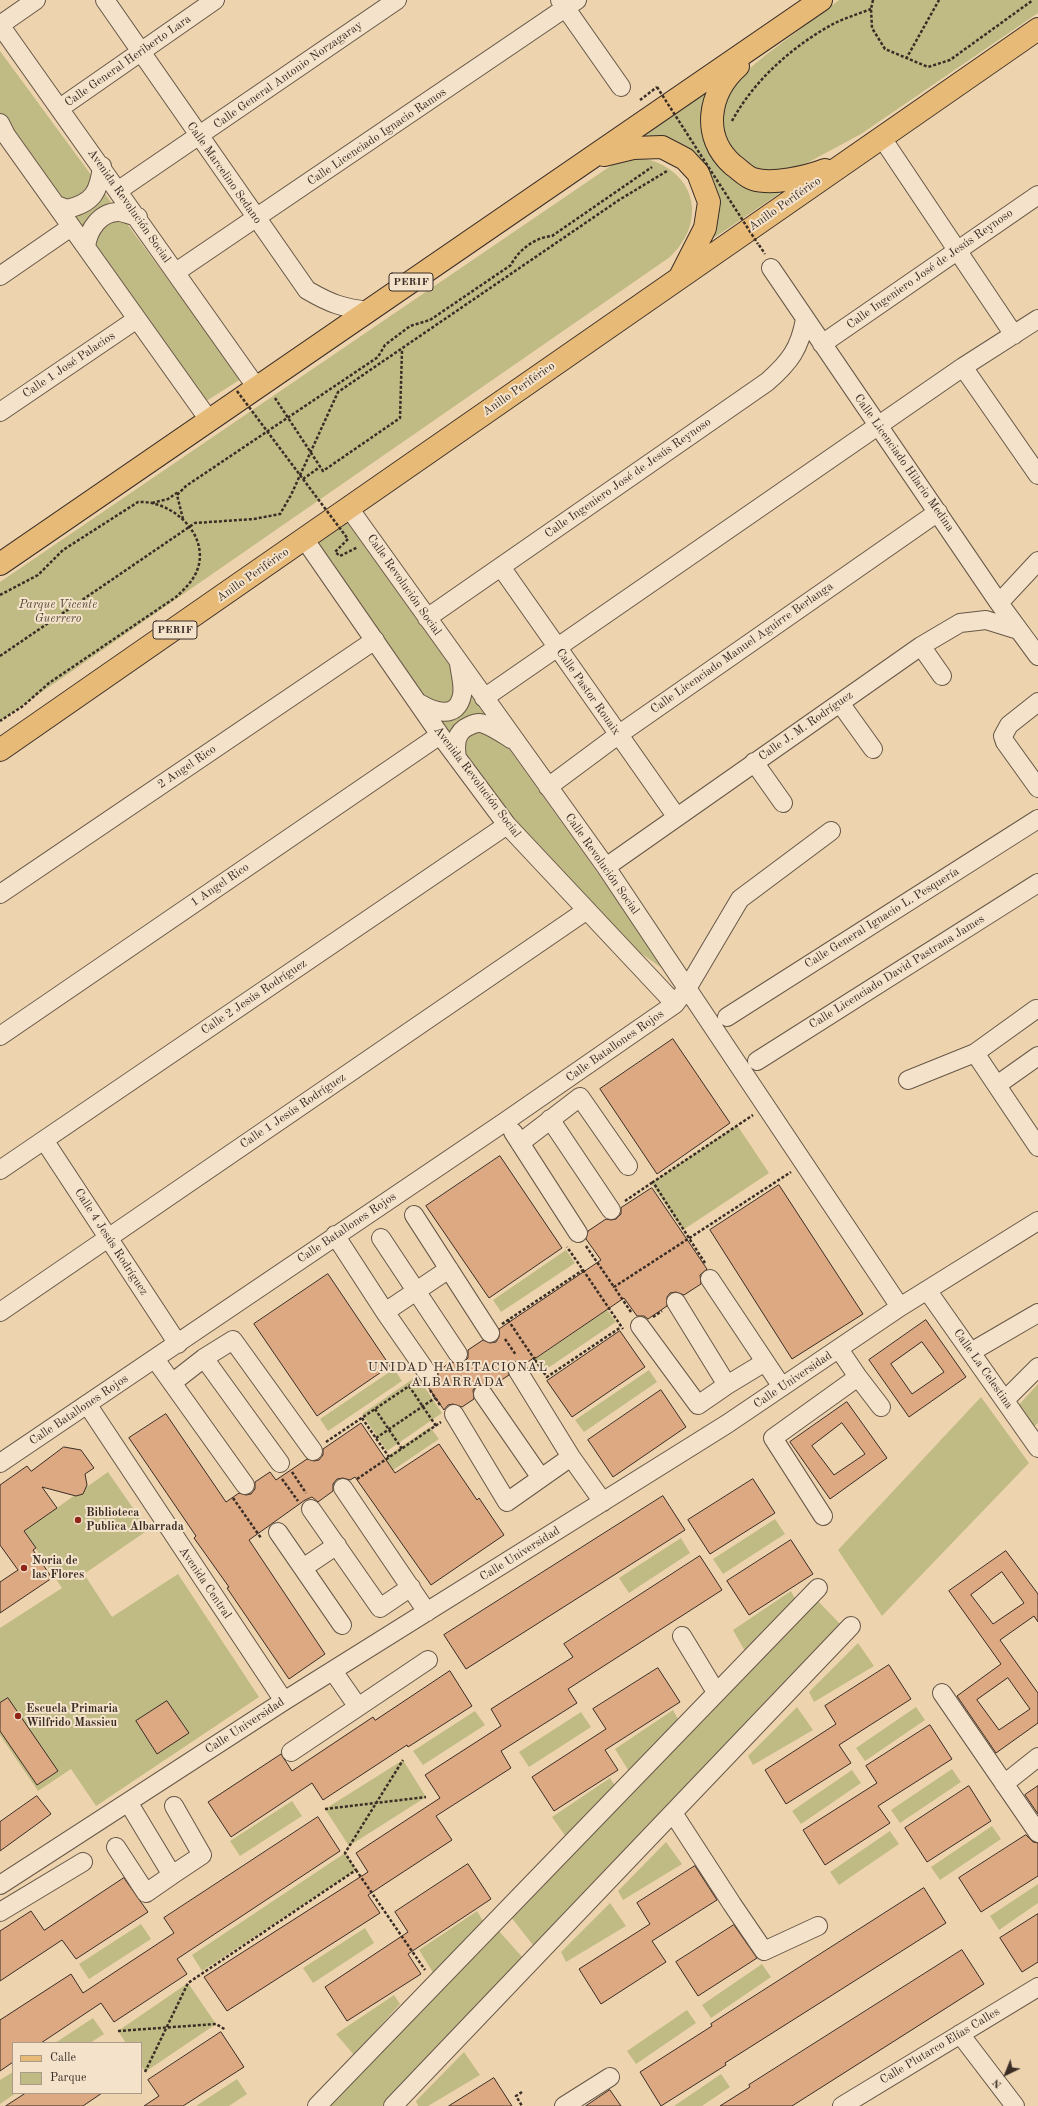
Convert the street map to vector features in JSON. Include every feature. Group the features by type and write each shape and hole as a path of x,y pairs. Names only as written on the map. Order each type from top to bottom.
{"main road":[{"name":"PERIF","path":"0,564 209,420 253,387 370,311 821,0"},
{"name":"Anillo Periférico","path":"0,750 305,540 679,277 752,238 850,159 1038,29"},
{"path":"776,32 726,77 716,95 712,119 715,139 722,155 753,179 782,180 812,175 850,159"},
{"path":"591,159 632,148 662,147 685,159 698,173 709,202 705,228 679,277"}],"street":[{"path":"0,25 36,0"},
{"name":"Calle Marcelino Sedano","path":"105,0 256,219 307,290 326,301 344,308 370,311"},
{"name":"Calle General Heriberto Lara","path":"60,108 215,0"},
{"name":"Calle General Antonio Norzagaray","path":"119,190 199,137 397,0"},
{"path":"567,3 621,88"},
{"name":"Calle Licenciado Ignacio Ramos","path":"176,272 256,219 567,3"},
{"name":"Avenida Revolución Social","path":"0,25 138,217 253,387"},
{"path":"2,132 56,205 209,420"},
{"path":"882,138 1014,335"},
{"path":"56,205 67,209 85,202 94,194 100,185 102,166"},
{"name":"Calle Ingeniero José de Jesús Reynoso","path":"822,344 1038,195"},
{"path":"86,247 88,236 93,226 102,217 111,213 120,212 138,217"},
{"path":"0,276 71,227"},
{"name":"Calle Licenciado Hilario Medina","path":"771,268 1018,630 1038,656"},
{"name":"Calle Ingeniero José de Jesús Reynoso","path":"427,618 767,382 788,362 796,349 802,337 805,318"},
{"name":"Calle 1 José Palacios","path":"0,412 137,319"},
{"path":"484,698 879,427 963,367 1038,319"},
{"path":"963,367 1038,475"},
{"name":"Calle Revolución Social","path":"349,508 606,867 688,987 703,1014 900,1307"},
{"name":"Calle Licenciado Manuel Aguirre Berlanga","path":"548,787 618,735 938,512"},
{"name":"Avenida Revolución Social","path":"305,540 440,735 507,825 675,1004"},
{"path":"999,602 1038,562"},
{"name":"Calle Pastor Rouaix","path":"501,567 676,816"},
{"name":"Calle J. M. Rodríguez","path":"606,867 676,816 921,646 960,623 986,620 1018,630"},
{"name":"2 Angel Rico","path":"0,894 375,640"},
{"path":"921,646 942,676"},
{"path":"419,703 433,711 444,713 451,710 459,702 462,693 459,662"},
{"path":"1038,702 1009,725 1003,736 1005,742 1038,788"},
{"path":"840,703 873,749"},
{"name":"Calle Revolución Social","path":"457,758 455,745 457,736 464,728 475,724 483,724 516,741"},
{"name":"1 Angel Rico","path":"0,1036 440,735"},
{"path":"754,762 784,803"},
{"name":"Calle General Ignacio L. Pesquería","path":"727,1017 1038,819"},
{"name":"Calle 2 Jesús Rodríguez","path":"0,1170 507,825"},
{"name":"Calle Batallones Rojos","path":"0,1463 178,1344 335,1235 506,1121 675,1004 688,987 740,899 832,831"},
{"name":"Calle Licenciado David Pastrana James","path":"757,1061 1038,883"},
{"name":"Calle 1 Jesús Rodríguez","path":"0,1312 107,1237 587,910"},
{"path":"908,1080 975,1053 1036,1009"},
{"path":"975,1053 1038,1147"},
{"path":"997,1085 1038,1056"},
{"path":"520,1143 580,1097 628,1166"},
{"path":"550,1119 611,1210"},
{"path":"506,1121 578,1233"},
{"name":"Calle 4 Jesús Rodríguez","path":"44,1140 178,1344"},
{"path":"414,1215 449,1269 496,1333"},
{"name":"Calle Universidad","path":"0,1885 284,1701 727,1424 900,1307 1038,1221"},
{"path":"335,1235 428,1381"},
{"path":"381,1238 458,1354"},
{"path":"385,1312 449,1269"},
{"path":"710,1279 782,1387"},
{"name":"Calle La Celestina","path":"927,1290 1036,1441"},
{"path":"676,1302 727,1384"},
{"path":"971,1352 1038,1313"},
{"path":"640,1326 698,1405 727,1384 765,1362"},
{"path":"172,1383 204,1358 233,1340 313,1451"},
{"path":"839,1348 858,1377 881,1407"},
{"path":"204,1358 282,1468"},
{"path":"155,1359 245,1486"},
{"path":"519,1366 571,1457 603,1502"},
{"path":"1005,1400 1038,1367"},
{"path":"823,1516 773,1438 858,1377"},
{"path":"483,1394 541,1478"},
{"name":"Avenida Central","path":"87,1404 284,1701"},
{"path":"448,1411 507,1502 571,1457"},
{"path":"343,1488 427,1612"},
{"path":"308,1505 380,1608 411,1587"},
{"path":"278,1532 342,1625"},
{"path":"303,1568 337,1546"},
{"path":"317,2106 818,1588"},
{"path":"393,2106 851,1626"},
{"path":"682,1636 716,1692"},
{"path":"291,1752 428,1660"},
{"path":"333,1671 358,1707"},
{"path":"942,1693 1038,1833"},
{"path":"1004,1784 1038,1757"},
{"path":"128,1802 172,1875"},
{"path":"116,1847 146,1893 202,1855 174,1806"},
{"path":"673,1813 764,1951 818,1926"},
{"path":"0,1912 83,1862"},
{"name":"Calle Plutarco Elías Calles","path":"842,2106 1038,1987"},
{"path":"960,2034 1015,2106"},
{"path":"564,2106 610,2077"}],"path":[{"path":"873,0 870,9 872,28 885,49 928,67 950,60 1033,0"},
{"path":"906,59 939,0"},
{"path":"0,656 195,523 254,519 280,514 291,495 338,392 619,200 715,139 728,128 736,113 759,81 790,53 834,24 870,9"},
{"path":"633,104 657,87 771,268"},
{"path":"152,503 168,499 378,357 385,345 410,326 430,320 511,265 516,254 543,237 552,236 652,167"},
{"path":"253,387 310,452 323,471 400,418 402,349"},
{"path":"253,387 303,479 348,539 335,552 340,556 357,548"},
{"path":"303,479 320,467"},
{"path":"180,490 177,495 183,519"},
{"path":"0,595 38,575 63,550 132,504 145,502 152,503 173,510 189,527 197,542 200,556 196,572 186,587 176,597 49,683 23,706 0,721"},
{"path":"710,1279 714,1277 653,1182 765,1106"},
{"path":"614,1287 804,1163"},
{"path":"578,1233 640,1326"},
{"path":"583,1270 626,1335 676,1302"},
{"path":"535,1360 547,1377 621,1327"},
{"path":"496,1333 519,1366"},
{"path":"428,1381 435,1398 448,1411"},
{"path":"409,1386 436,1426"},
{"path":"376,1438 435,1398"},
{"path":"375,1409 402,1449"},
{"path":"362,1418 389,1457"},
{"path":"282,1468 308,1505"},
{"path":"282,1468 308,1505"},
{"path":"402,1760 345,1853 434,1984"},
{"path":"326,1809 376,1802 426,1798"},
{"path":"145,2072 188,1983 356,1870"},
{"path":"118,2031 216,2024 226,2030"},
{"path":"522,2092 516,2096 522,2106"}],"green space":[{"path":"839,0 1038,0 1038,13 861,134 794,170 754,173 725,148 718,118 727,87 767,54"},
{"path":"0,51 241,379 200,405 0,119"},
{"path":"712,83 700,122 703,140 715,163 750,188 786,189 699,248 699,170 626,145"},
{"name":"Parque Vicente Guerrero","path":"641,158 659,164 674,172 684,184 690,197 692,212 690,227 682,243 670,257 0,721 0,582 612,165 627,159"},
{"path":"347,522 670,974 582,911 306,553"},
{"path":"737,1125 769,1173 683,1230 651,1183"},
{"path":"566,1250 575,1263 501,1312 493,1300"},
{"path":"607,1310 616,1322 542,1372 534,1360"},
{"path":"394,1369 402,1381 328,1431 320,1419"},
{"path":"649,1370 657,1382 584,1432 575,1420"},
{"path":"417,1376 442,1413 387,1451 362,1414"},
{"path":"1038,1384 1038,1423 1031,1429 1016,1408"},
{"path":"981,1397 1029,1463 882,1616 838,1550"},
{"path":"430,1427 439,1439 365,1489 357,1477"},
{"path":"108,1472 148,1530 84,1574 112,1617 178,1574 259,1697 96,1806 71,1769 38,1791 0,1735 0,1628 62,1588 24,1531"},
{"path":"775,1519 785,1534 723,1574 713,1559"},
{"path":"681,1538 690,1553 629,1593 619,1578"},
{"path":"791,1591 796,1600 746,1653 733,1630"},
{"path":"817,1600 842,1626 536,1949 511,1917"},
{"path":"858,1643 874,1666 814,1702 809,1692"},
{"path":"797,1707 813,1730 753,1765 748,1756"},
{"path":"916,1707 925,1720 865,1761 856,1748"},
{"path":"673,1710 678,1719 630,1773 615,1749"},
{"path":"475,1711 485,1725 423,1765 413,1751"},
{"path":"581,1712 591,1727 529,1767 519,1752"},
{"path":"403,1760 426,1797 349,1846 325,1809"},
{"path":"952,1769 961,1782 900,1823 891,1810"},
{"path":"852,1770 861,1783 801,1824 792,1811"},
{"path":"610,1778 616,1787 568,1840 552,1817"},
{"path":"292,1801 302,1816 240,1856 230,1841"},
{"path":"992,1826 1001,1839 940,1880 931,1867"},
{"path":"890,1831 899,1844 839,1885 830,1872"},
{"path":"666,1842 682,1864 623,1900 618,1891"},
{"path":"345,1853 356,1870 202,1971 192,1955"},
{"path":"1038,1884 1038,1903 999,1930 990,1916"},
{"path":"610,1903 626,1926 566,1962 561,1952"},
{"path":"477,1911 483,1921 434,1974 419,1950"},
{"path":"141,1924 151,1939 89,1979 79,1964"},
{"path":"365,1928 374,1943 313,1983 303,1968"},
{"path":"498,1930 524,1959 382,2106 329,2106"},
{"path":"762,1964 771,1977 711,2018 702,2005"},
{"path":"188,1983 216,2024 145,2072 142,2067 142,2042 125,2042 118,2031"},
{"path":"394,1995 400,2004 354,2055 336,2034"},
{"path":"687,2010 696,2023 636,2064 627,2051"},
{"path":"93,2018 104,2034 92,2042 57,2042"},
{"path":"464,2052 480,2075 428,2106 418,2106 416,2101"},
{"path":"12,2073 12,2094 15,2094 0,2104 0,2080"},
{"path":"721,2074 730,2087 702,2106 674,2106"},
{"path":"237,2079 247,2094 229,2106 196,2106"}],"building":[{"path":"673,1039 730,1123 657,1174 600,1089"},
{"path":"500,1156 562,1248 489,1298 426,1206"},
{"path":"779,1185 863,1314 792,1359 710,1230"},
{"path":"652,1188 707,1269 700,1275 701,1284 684,1295 676,1292 670,1293 667,1297 667,1306 648,1319 644,1316 637,1316 624,1298 536,1358 535,1357 525,1364 518,1361 512,1362 509,1366 509,1375 491,1387 483,1384 477,1385 473,1390 474,1399 462,1407 453,1404 448,1405 444,1410 426,1384 434,1382 438,1378 438,1371 451,1362 458,1364 464,1362 468,1358 468,1350 483,1340 490,1343 496,1342 499,1337 499,1329 601,1260 586,1239 588,1231 606,1219 616,1219 621,1214 621,1208"},
{"path":"328,1274 390,1366 317,1416 254,1324"},
{"path":"926,1320 966,1377 909,1417 869,1360","holes":["922,1342 944,1372 912,1394 891,1364"]},
{"path":"620,1331 645,1367 572,1417 547,1381"},
{"path":"661,1390 686,1427 613,1477 588,1440"},
{"path":"847,1402 887,1458 830,1499 790,1442","holes":["842,1423 865,1454 834,1475 812,1446"]},
{"path":"166,1414 226,1502 239,1493 246,1495 251,1494 255,1489 255,1482 270,1472 276,1480 307,1459 314,1461 319,1460 323,1455 323,1449 361,1423 395,1473 439,1444 477,1500 479,1498 504,1535 431,1585 355,1477 350,1480 343,1478 337,1479 333,1484 333,1491 318,1502 312,1497 305,1500 249,1540 325,1654 289,1679 227,1588 229,1587 194,1538 196,1536 129,1438"},
{"path":"64,1447 81,1450 94,1468 85,1474 87,1485 83,1494 76,1496 42,1487 57,1508 24,1531 36,1548 33,1550 52,1578 0,1613 0,1582 18,1570 0,1545 0,1485 27,1466 31,1471"},
{"path":"753,1479 775,1513 710,1554 688,1520"},
{"path":"663,1496 685,1530 466,1669 444,1635"},
{"path":"791,1540 813,1574 749,1615 727,1581"},
{"path":"1006,1551 1038,1594 1038,1622 1034,1616 1000,1640 1038,1693 1038,1723 996,1753 957,1696 1001,1664 949,1591","holes":["1002,1572 1024,1603 993,1624 971,1595","1008,1678 1030,1709 999,1730 977,1700"]},
{"path":"700,1556 722,1590 568,1689 577,1703 501,1751 511,1768 436,1816 452,1840 368,1895 380,1913 227,2011 204,1977 368,1872 356,1853 440,1798 425,1775 501,1726 491,1709 573,1657 564,1644"},
{"path":"889,1665 911,1699 839,1745 851,1763 786,1804 765,1770 836,1724 825,1706"},
{"path":"658,1668 680,1702 605,1750 618,1770 554,1811 532,1777 606,1729 593,1709"},
{"path":"450,1671 472,1706 408,1747 407,1745 323,1800 312,1783 231,1837 208,1802 281,1754 292,1771 373,1717 375,1720"},
{"path":"8,1698 58,1771 37,1785 0,1731 0,1703"},
{"path":"167,1701 189,1733 157,1754 136,1721"},
{"path":"930,1725 952,1759 878,1806 890,1823 825,1865 803,1830 877,1783 866,1766"},
{"path":"969,1786 991,1821 927,1862 905,1828"},
{"path":"1038,1786 1038,1814 1025,1795"},
{"path":"37,1796 51,1814 0,1851 0,1822"},
{"path":"318,1817 340,1851 177,1959 187,1974 114,2022 101,2003 42,2042 12,2042 12,2063 0,2071 0,2020 71,1974 83,1993 174,1933 164,1918"},
{"path":"1026,1835 1033,1842 1038,1843 1038,1876 981,1912 959,1878"},
{"path":"468,1864 491,1899 408,1954 421,1974 347,2021 325,1987 408,1932 395,1912"},
{"path":"695,1866 717,1900 652,1941 666,1962 601,2004 579,1969 650,1924 637,1903"},
{"path":"124,1878 148,1912 76,1959 62,1940 0,1981 0,1931 31,1911 44,1930"},
{"path":"924,1888 946,1923 725,2063 726,2065 661,2106 640,2072 712,2026 711,2024"},
{"path":"1038,1914 1038,1962 1022,1972 1000,1938"},
{"path":"734,1925 757,1958 698,1996 676,1962"},
{"path":"962,1950 984,1984 792,2106 720,2106 750,2087 749,2085"},
{"path":"221,2032 244,2067 183,2106 144,2106 159,2096 148,2080"},
{"path":"494,2078 512,2106 449,2106"},
{"path":"610,2090 621,2106 586,2106"},
{"path":"24,2094 101,2094 83,2106 6,2106"}],"place":[{"name":"Biblioteca Publica Albarrada","path":"78,1520"},
{"name":"Noria de las Flores","path":"24,1568"},
{"name":"Escuela Primaria Wilfrido Massieu","path":"18,1716"}],"district":[{"name":"UNIDAD HABITACIONAL ALBARRADA","path":"458,1376"}]}
